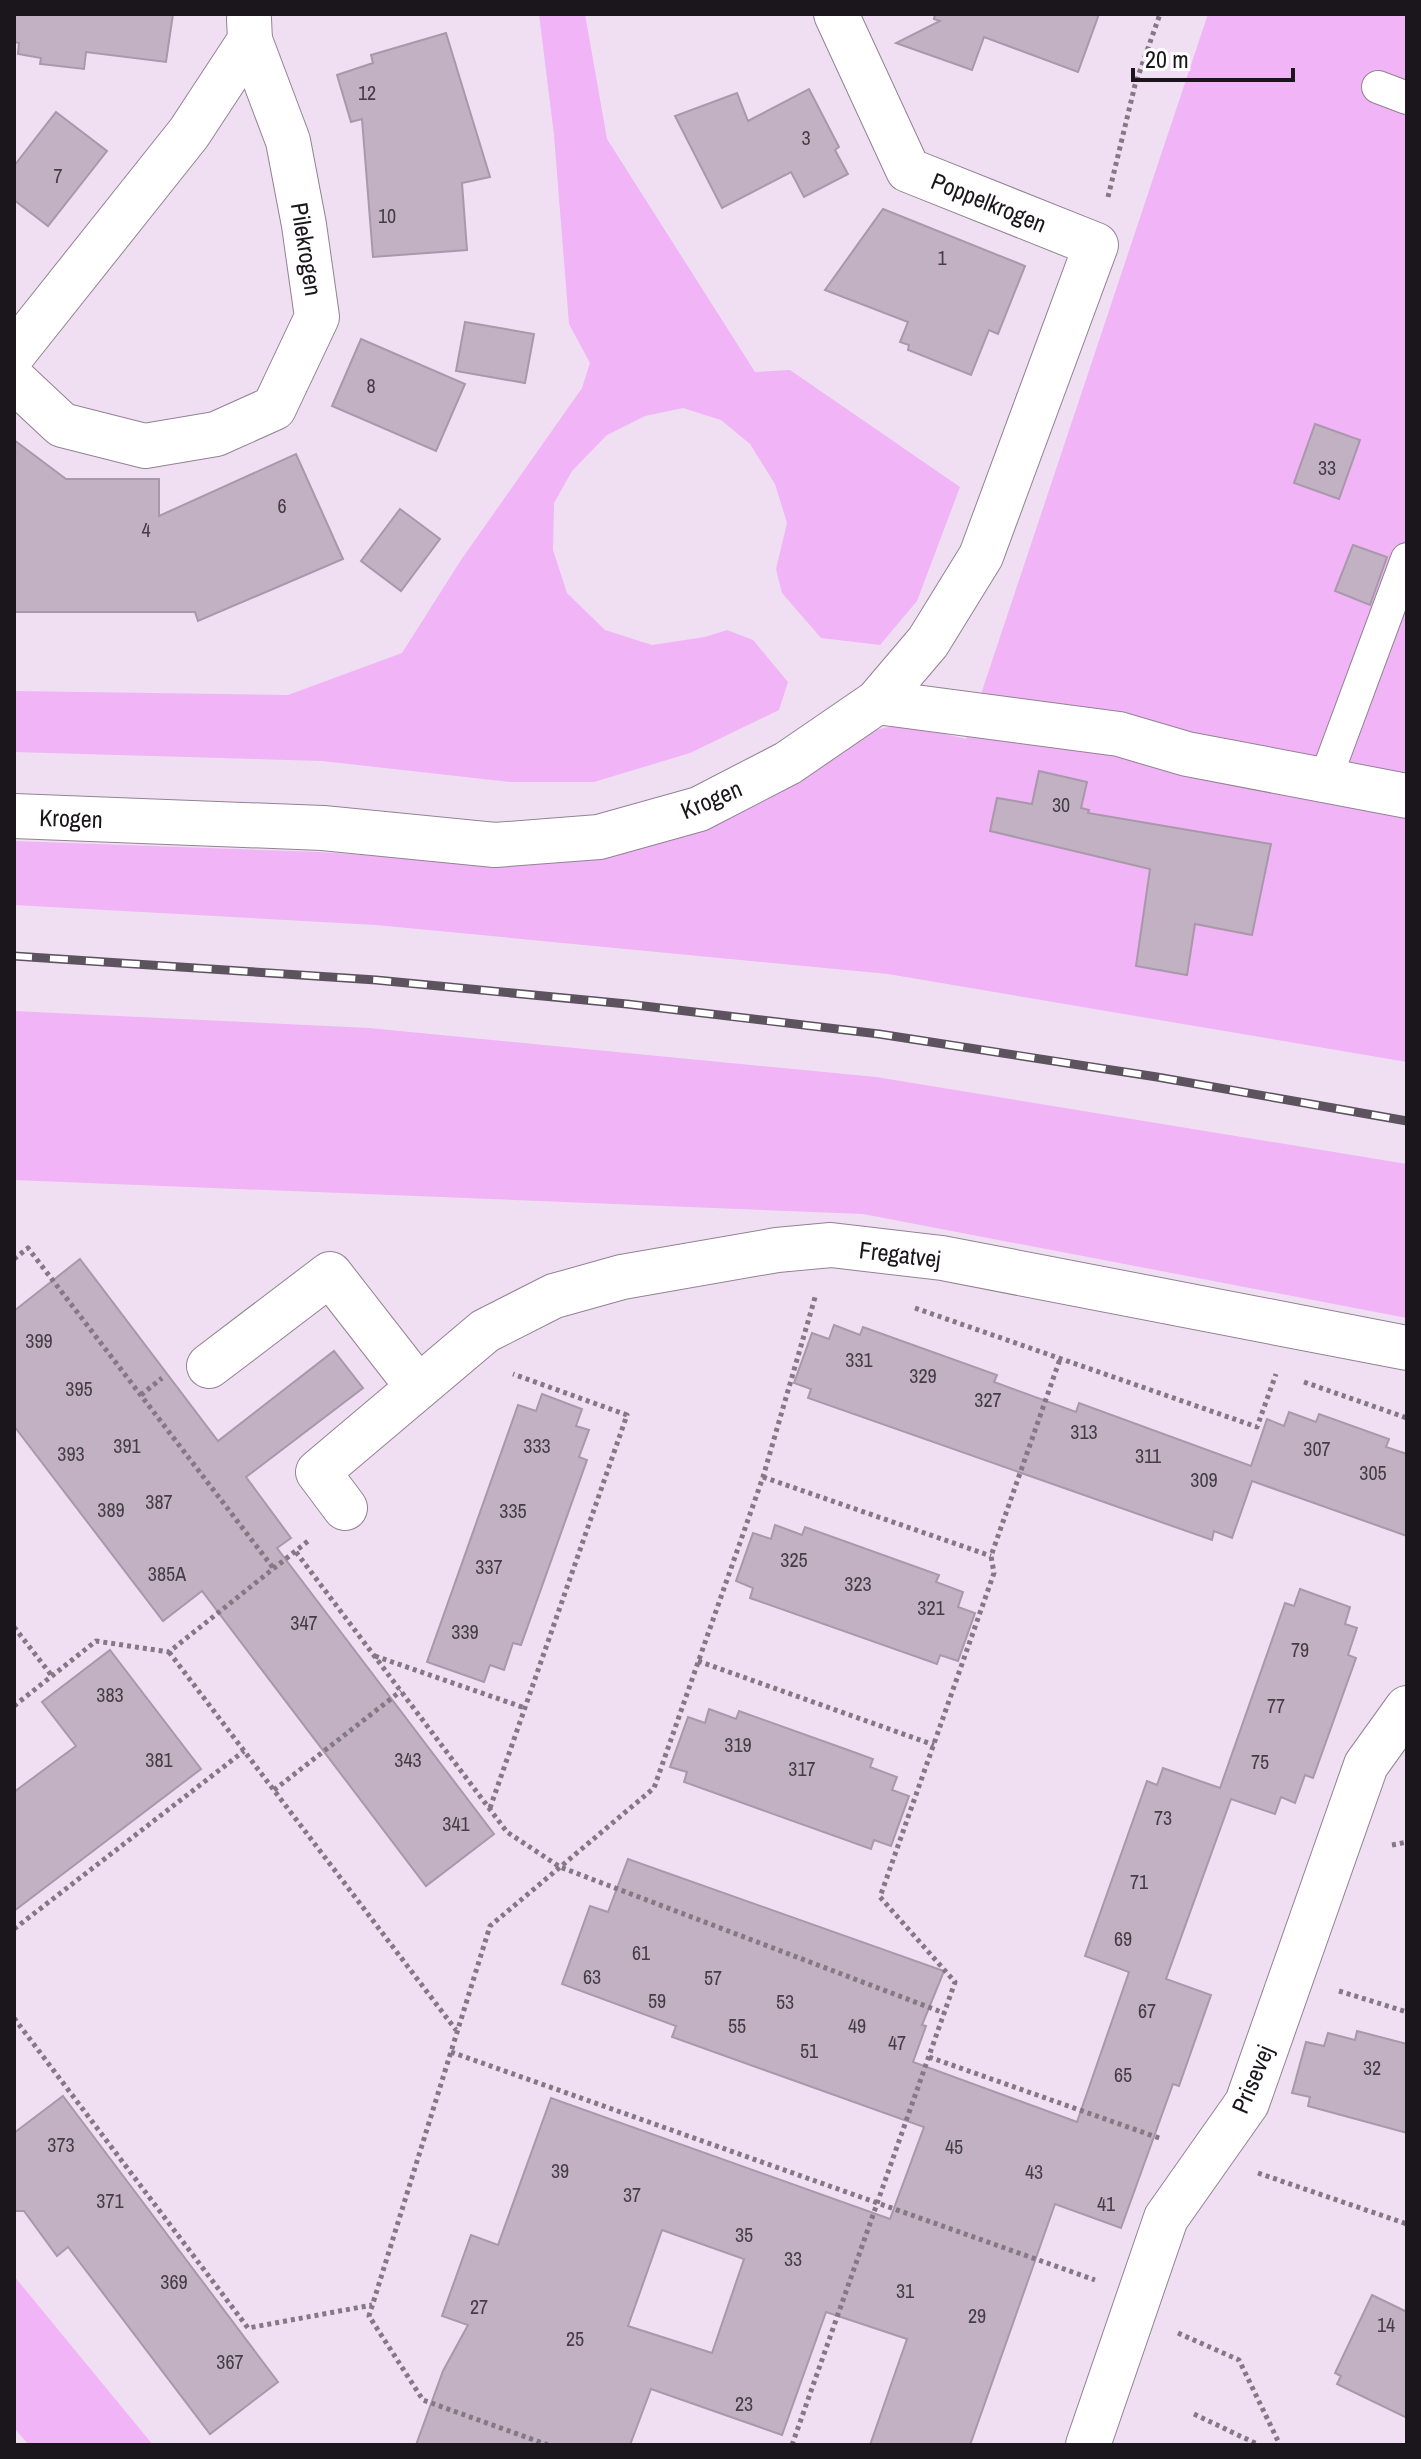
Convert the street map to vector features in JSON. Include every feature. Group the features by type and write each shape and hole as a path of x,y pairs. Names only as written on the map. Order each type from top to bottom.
{"street":[{"name":"Poppelkrogen","path":"836,14 908,170 1096,245"},
{"name":"Pilekrogen","path":"14,353 189,133 249,27"},
{"name":"Pilekrogen","path":"14,380 62,425 145,446 216,434 274,408 317,317 288,141 249,27"},
{"name":"Krogen","path":"14,816 323,828 495,845 599,837 699,809 788,763 877,702 928,642 981,556 1096,245"},
{"path":"877,702 1119,734 1187,754 1407,796"},
{"name":"Fregatvej","path":"345,1508 318,1472 485,1331 554,1296 622,1277 777,1250 831,1245 942,1258 1407,1348"},
{"path":"209,1366 330,1274 418,1387"},
{"name":"Prisevej","path":"1088,2445 1166,2218 1247,2103 1366,1765 1407,1708"}],"lane":[{"path":"1325,780 1407,559"}],"path":[{"path":"1096,245 1135,85 1160,14"},
{"path":"548,2445 423,2400 369,2316 490,1926 654,1788 763,1477 831,1245"},
{"path":"14,1259 28,1248 274,1569"},
{"path":"911,1307 1257,1427 1294,1325"},
{"path":"458,1354 627,1415 490,1809"},
{"path":"792,2445 955,1982 880,1897 994,1573 991,1556 1060,1359"},
{"path":"1276,1373 1407,1418"},
{"path":"763,1477 991,1556"},
{"path":"169,1652 296,1552 345,1508"},
{"path":"296,1552 507,1832 560,1867 944,2013"},
{"path":"14,1627 52,1676"},
{"path":"14,1706 96,1641 169,1652 457,2031"},
{"path":"374,1656 525,1708"},
{"path":"698,1661 934,1745"},
{"path":"274,1790 401,1691"},
{"path":"14,1929 244,1751"},
{"path":"1292,1976 1407,2012"},
{"path":"14,2018 248,2328 372,2305"},
{"path":"451,2052 1139,2296 1166,2327 1239,2360 1280,2445"},
{"path":"1194,2414 1259,2445"}],"shaded area":[{"path":"539,14 585,14 607,139 755,372 790,370 960,487 917,601 880,645 821,638 782,593 776,569 787,523 775,484 750,444 721,420 683,408 645,416 607,435 572,471 554,503 553,550 567,593 605,630 652,645 705,637 727,630 753,640 788,682 779,710 690,753 594,782 510,782 322,761 14,752 14,691 288,695 402,653 461,560 582,388 590,363 569,324 554,135"},
{"path":"1208,14 1407,14 1407,1062 888,974 376,925 14,905 14,841 320,852 494,864 707,826 800,782 867,732 902,724 966,739"},
{"path":"14,1011 369,1028 876,1077 1407,1164 1407,1318 863,1214 14,1180"},
{"path":"14,2276 153,2445 29,2445 14,2428"}],"building":[{"path":"14,14 173,14 166,62 86,52 84,69 40,64 41,58 18,54 19,43 14,42"},
{"path":"935,14 1099,14 1078,72 984,37 972,70 896,43 940,21 934,19"},
{"path":"446,33 490,177 462,183 467,250 373,257 362,119 351,122 337,75 373,63 371,55"},
{"path":"809,89 839,147 835,150 848,174 804,197 791,172 722,208 675,116 737,93 748,121"},
{"path":"56,112 107,151 48,226 14,200 14,166"},
{"path":"883,209 1025,266 998,334 989,330 971,375 908,350 909,345 900,342 908,322 825,290"},
{"path":"465,322 534,334 525,383 456,371"},
{"path":"361,339 465,384 436,451 332,406"},
{"path":"1315,424 1360,440 1339,499 1294,483"},
{"path":"14,440 66,479 159,479 159,516 296,454 343,559 198,621 195,612 14,612"},
{"path":"400,509 440,539 401,591 361,561"},
{"path":"1353,545 1387,557 1370,605 1335,591"},
{"path":"1039,771 1087,782 1081,808 1089,810 1088,813 1271,844 1252,935 1195,924 1187,975 1136,966 1150,869 990,831 997,798 1032,804"},
{"path":"80,1259 218,1441 334,1351 363,1388 246,1477 291,1538 277,1548 494,1834 426,1886 202,1591 163,1621 14,1426 14,1311"},
{"path":"834,1325 860,1335 863,1327 997,1375 994,1382 1076,1412 1079,1403 1251,1466 1267,1419 1284,1426 1289,1412 1316,1422 1319,1414 1389,1439 1386,1447 1407,1454 1407,1536 1252,1481 1232,1538 1214,1531 1212,1540 808,1398 811,1389 794,1383 812,1333 829,1339"},
{"path":"542,1394 582,1409 576,1426 589,1430 579,1457 587,1460 521,1645 513,1643 504,1670 490,1665 484,1682 427,1662 518,1405 536,1411"},
{"path":"775,1525 802,1535 805,1527 939,1575 936,1582 963,1592 958,1607 975,1613 958,1661 940,1655 937,1664 750,1598 753,1588 736,1581 753,1533 771,1539"},
{"path":"1300,1589 1350,1607 1345,1624 1357,1628 1348,1655 1356,1658 1313,1778 1305,1775 1295,1803 1281,1797 1275,1814 1231,1799 1166,1979 1211,1995 1179,2086 1173,2084 1121,2228 1055,2204 970,2445 870,2445 907,2339 826,2312 782,2435 651,2389 630,2445 416,2445 443,2371 468,2325 442,2316 471,2235 498,2245 551,2098 890,2219 924,2127 672,2037 676,2026 562,1984 590,1906 608,1912 628,1859 944,1971 922,2025 926,2026 913,2062 1077,2122 1129,1972 1085,1956 1147,1781 1157,1785 1163,1768 1220,1788 1285,1603 1294,1606","holes":["662,2230 744,2259 712,2353 628,2326"]},
{"path":"110,1650 201,1769 14,1911 14,1792 76,1746 42,1702"},
{"path":"709,1709 736,1719 739,1711 873,1759 870,1767 897,1777 892,1790 909,1796 891,1846 874,1840 871,1849 684,1782 687,1772 670,1767 688,1717 705,1723"},
{"path":"1357,2031 1407,2044 1407,2133 1308,2106 1310,2097 1292,2093 1306,2042 1324,2046 1328,2033 1355,2040"},
{"path":"63,2096 278,2382 210,2434 68,2247 57,2256 24,2211 14,2211 14,2133"},
{"path":"1372,2295 1407,2312 1407,2418 1337,2384 1341,2376 1335,2373"}],"railway":[{"path":"14,956 376,980 627,1004 879,1034 1157,1077 1407,1121"}]}
